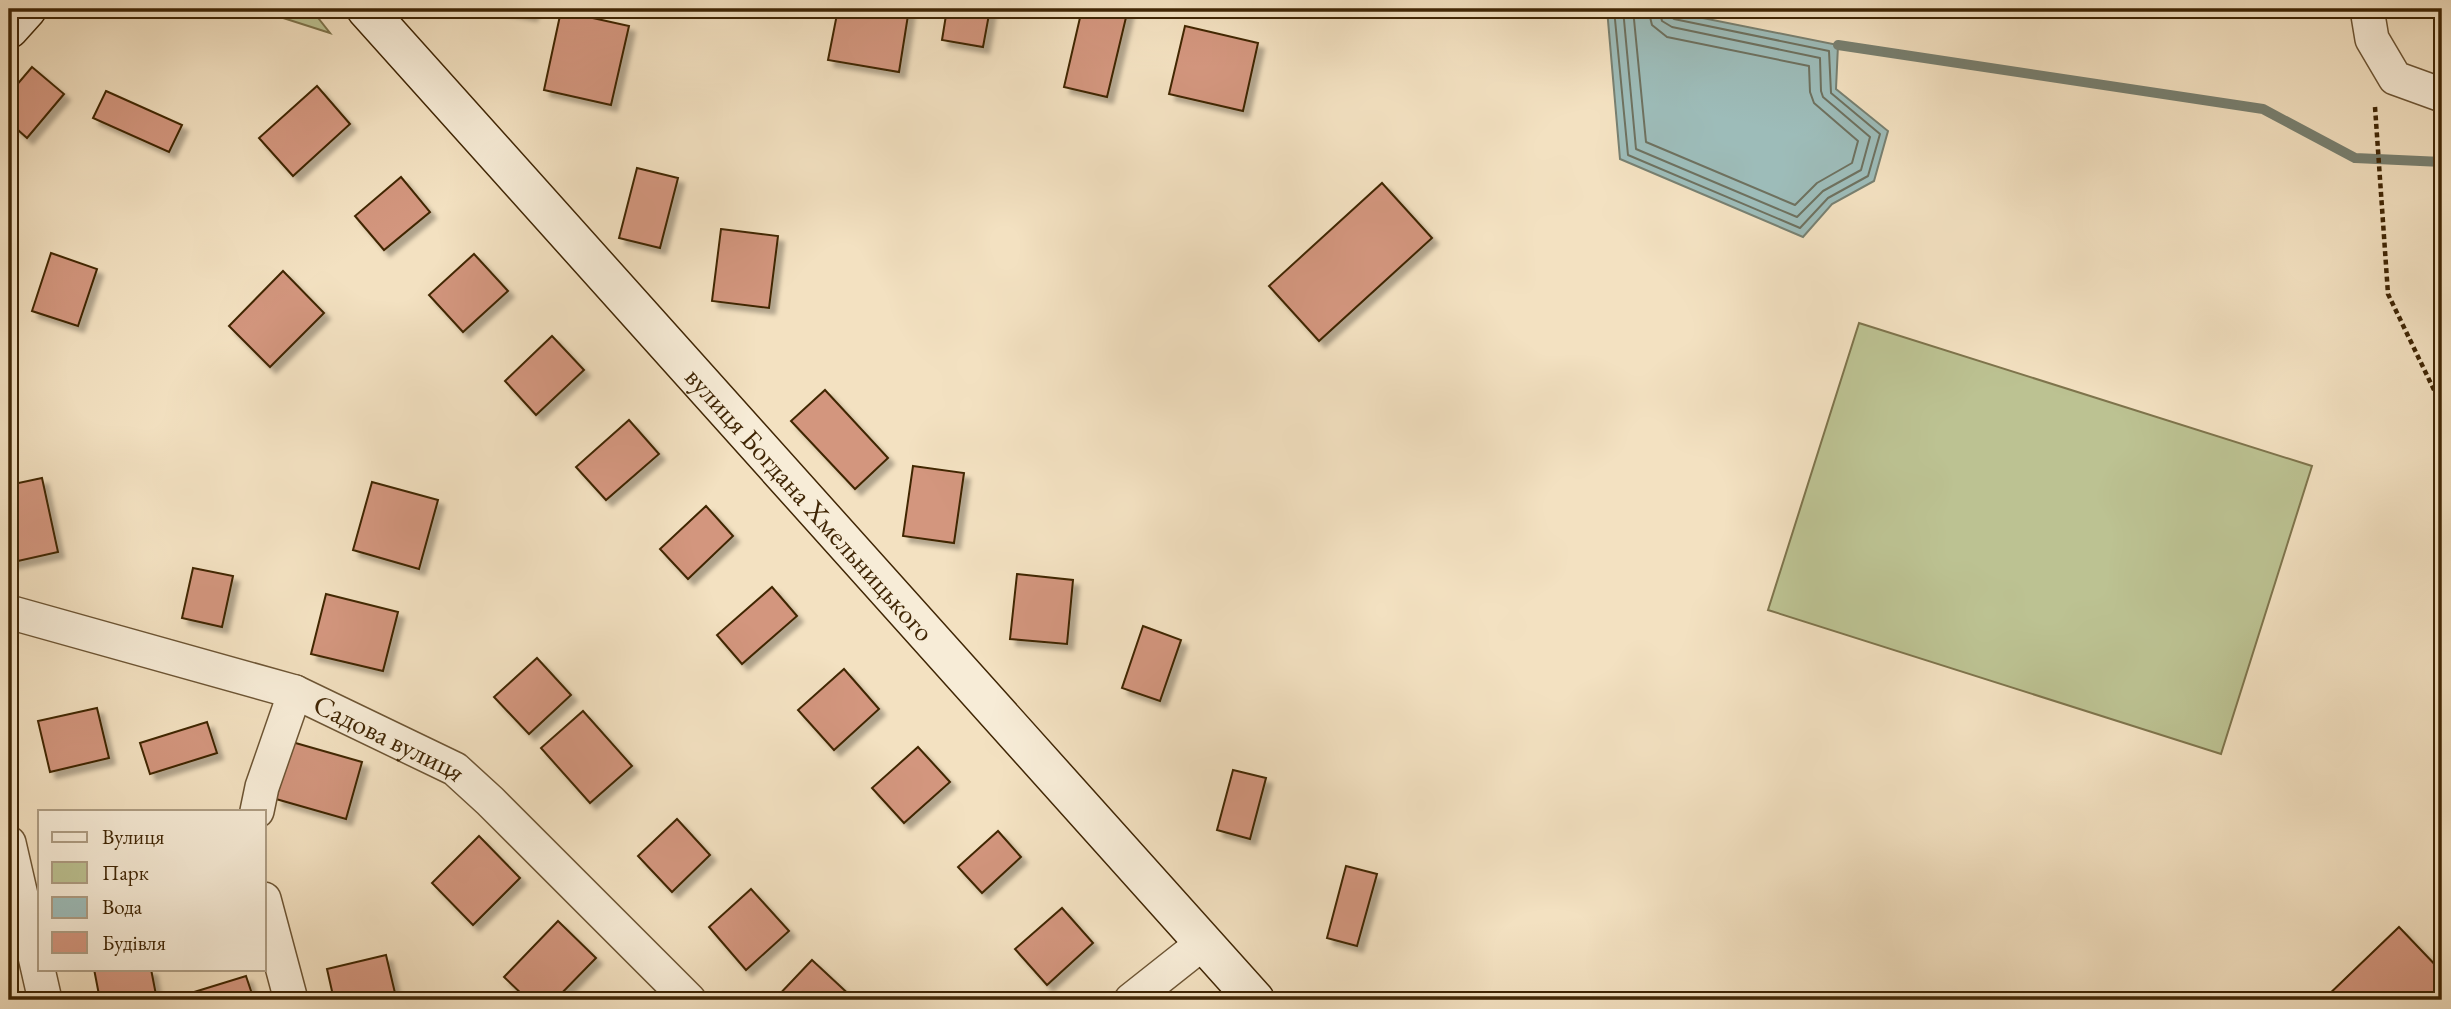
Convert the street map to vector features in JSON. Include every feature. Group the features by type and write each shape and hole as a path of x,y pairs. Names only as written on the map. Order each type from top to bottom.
{"street":[{"path":"9,29 27,9"},
{"name":"вулиця Богдана Хмельницького","path":"366,9 1255,1000"},
{"path":"2367,9 2372,39 2395,78 2442,95"},
{"name":"Садова вулиця","path":"9,612 295,692 455,769 689,1000"},
{"path":"257,810 262,787 295,692"},
{"path":"9,843 38,969"},
{"path":"266,906 291,1000"},
{"path":"1131,1000 1203,943"},
{"path":"38,970 45,1000"}],"path":[{"path":"2376,141 2388,294 2435,391 2442,400"}],"green space":[{"path":"240,9 311,9 330,33 277,16"},
{"path":"1859,323 2312,466 2221,754 1768,610"}],"water":[{"path":"1607,9 1658,9 1838,45 1836,89 1888,131 1874,181 1832,204 1803,237 1620,159"}],"building":[{"path":"501,9 533,9 531,15"},
{"path":"838,9 909,9 899,72 828,60"},
{"path":"947,9 990,9 983,47 942,40"},
{"path":"1082,9 1128,9 1107,97 1064,87"},
{"path":"561,11 629,26 611,105 544,90"},
{"path":"1185,26 1258,43 1243,111 1169,94"},
{"path":"32,67 64,94 27,138 9,122 9,94"},
{"path":"317,86 350,124 293,176 259,138"},
{"path":"106,91 182,125 169,152 93,118"},
{"path":"637,168 678,178 660,248 619,238"},
{"path":"401,177 430,212 384,250 355,216"},
{"path":"1382,183 1432,238 1319,341 1269,286"},
{"path":"721,229 778,236 769,308 712,301"},
{"path":"51,253 97,269 78,326 32,311"},
{"path":"474,254 508,291 463,332 429,295"},
{"path":"283,271 324,313 270,367 229,326"},
{"path":"552,336 584,370 536,415 505,381"},
{"path":"825,390 888,458 855,489 791,421"},
{"path":"629,420 659,454 606,500 576,467"},
{"path":"913,466 964,473 954,543 903,536"},
{"path":"42,478 58,552 9,563 9,485"},
{"path":"372,482 438,500 419,569 353,550"},
{"path":"706,506 733,536 688,579 660,549"},
{"path":"193,568 233,576 222,627 182,618"},
{"path":"1017,574 1073,580 1067,644 1010,639"},
{"path":"772,587 797,616 742,664 717,635"},
{"path":"326,594 398,612 383,671 311,654"},
{"path":"1143,626 1181,640 1160,701 1122,688"},
{"path":"537,658 571,695 529,734 494,697"},
{"path":"844,669 879,709 834,750 798,710"},
{"path":"97,708 109,758 50,772 38,721"},
{"path":"583,711 632,766 590,803 541,748"},
{"path":"207,722 217,753 150,774 140,743"},
{"path":"292,742 362,762 346,819 276,799"},
{"path":"918,747 950,782 904,823 872,788"},
{"path":"1233,770 1266,778 1250,839 1217,830"},
{"path":"677,819 710,855 672,892 638,856"},
{"path":"998,831 1021,857 982,893 958,867"},
{"path":"479,836 520,878 473,925 432,883"},
{"path":"1346,866 1377,874 1357,946 1327,938"},
{"path":"751,889 789,931 746,970 709,927"},
{"path":"1062,908 1093,943 1047,985 1015,949"},
{"path":"558,921 596,958 555,1000 528,1000 504,977"},
{"path":"2399,927 2442,972 2442,986 2427,1000 2323,1000"},
{"path":"386,955 395,993 366,1000 334,1000 327,969"},
{"path":"812,960 855,1000 774,1000"},
{"path":"94,970 151,970 157,1000 100,1000"},
{"path":"246,976 254,1000 179,1000 178,997"}],"waterway":[{"path":"1838,45 2263,109 2355,158 2442,162"}]}
